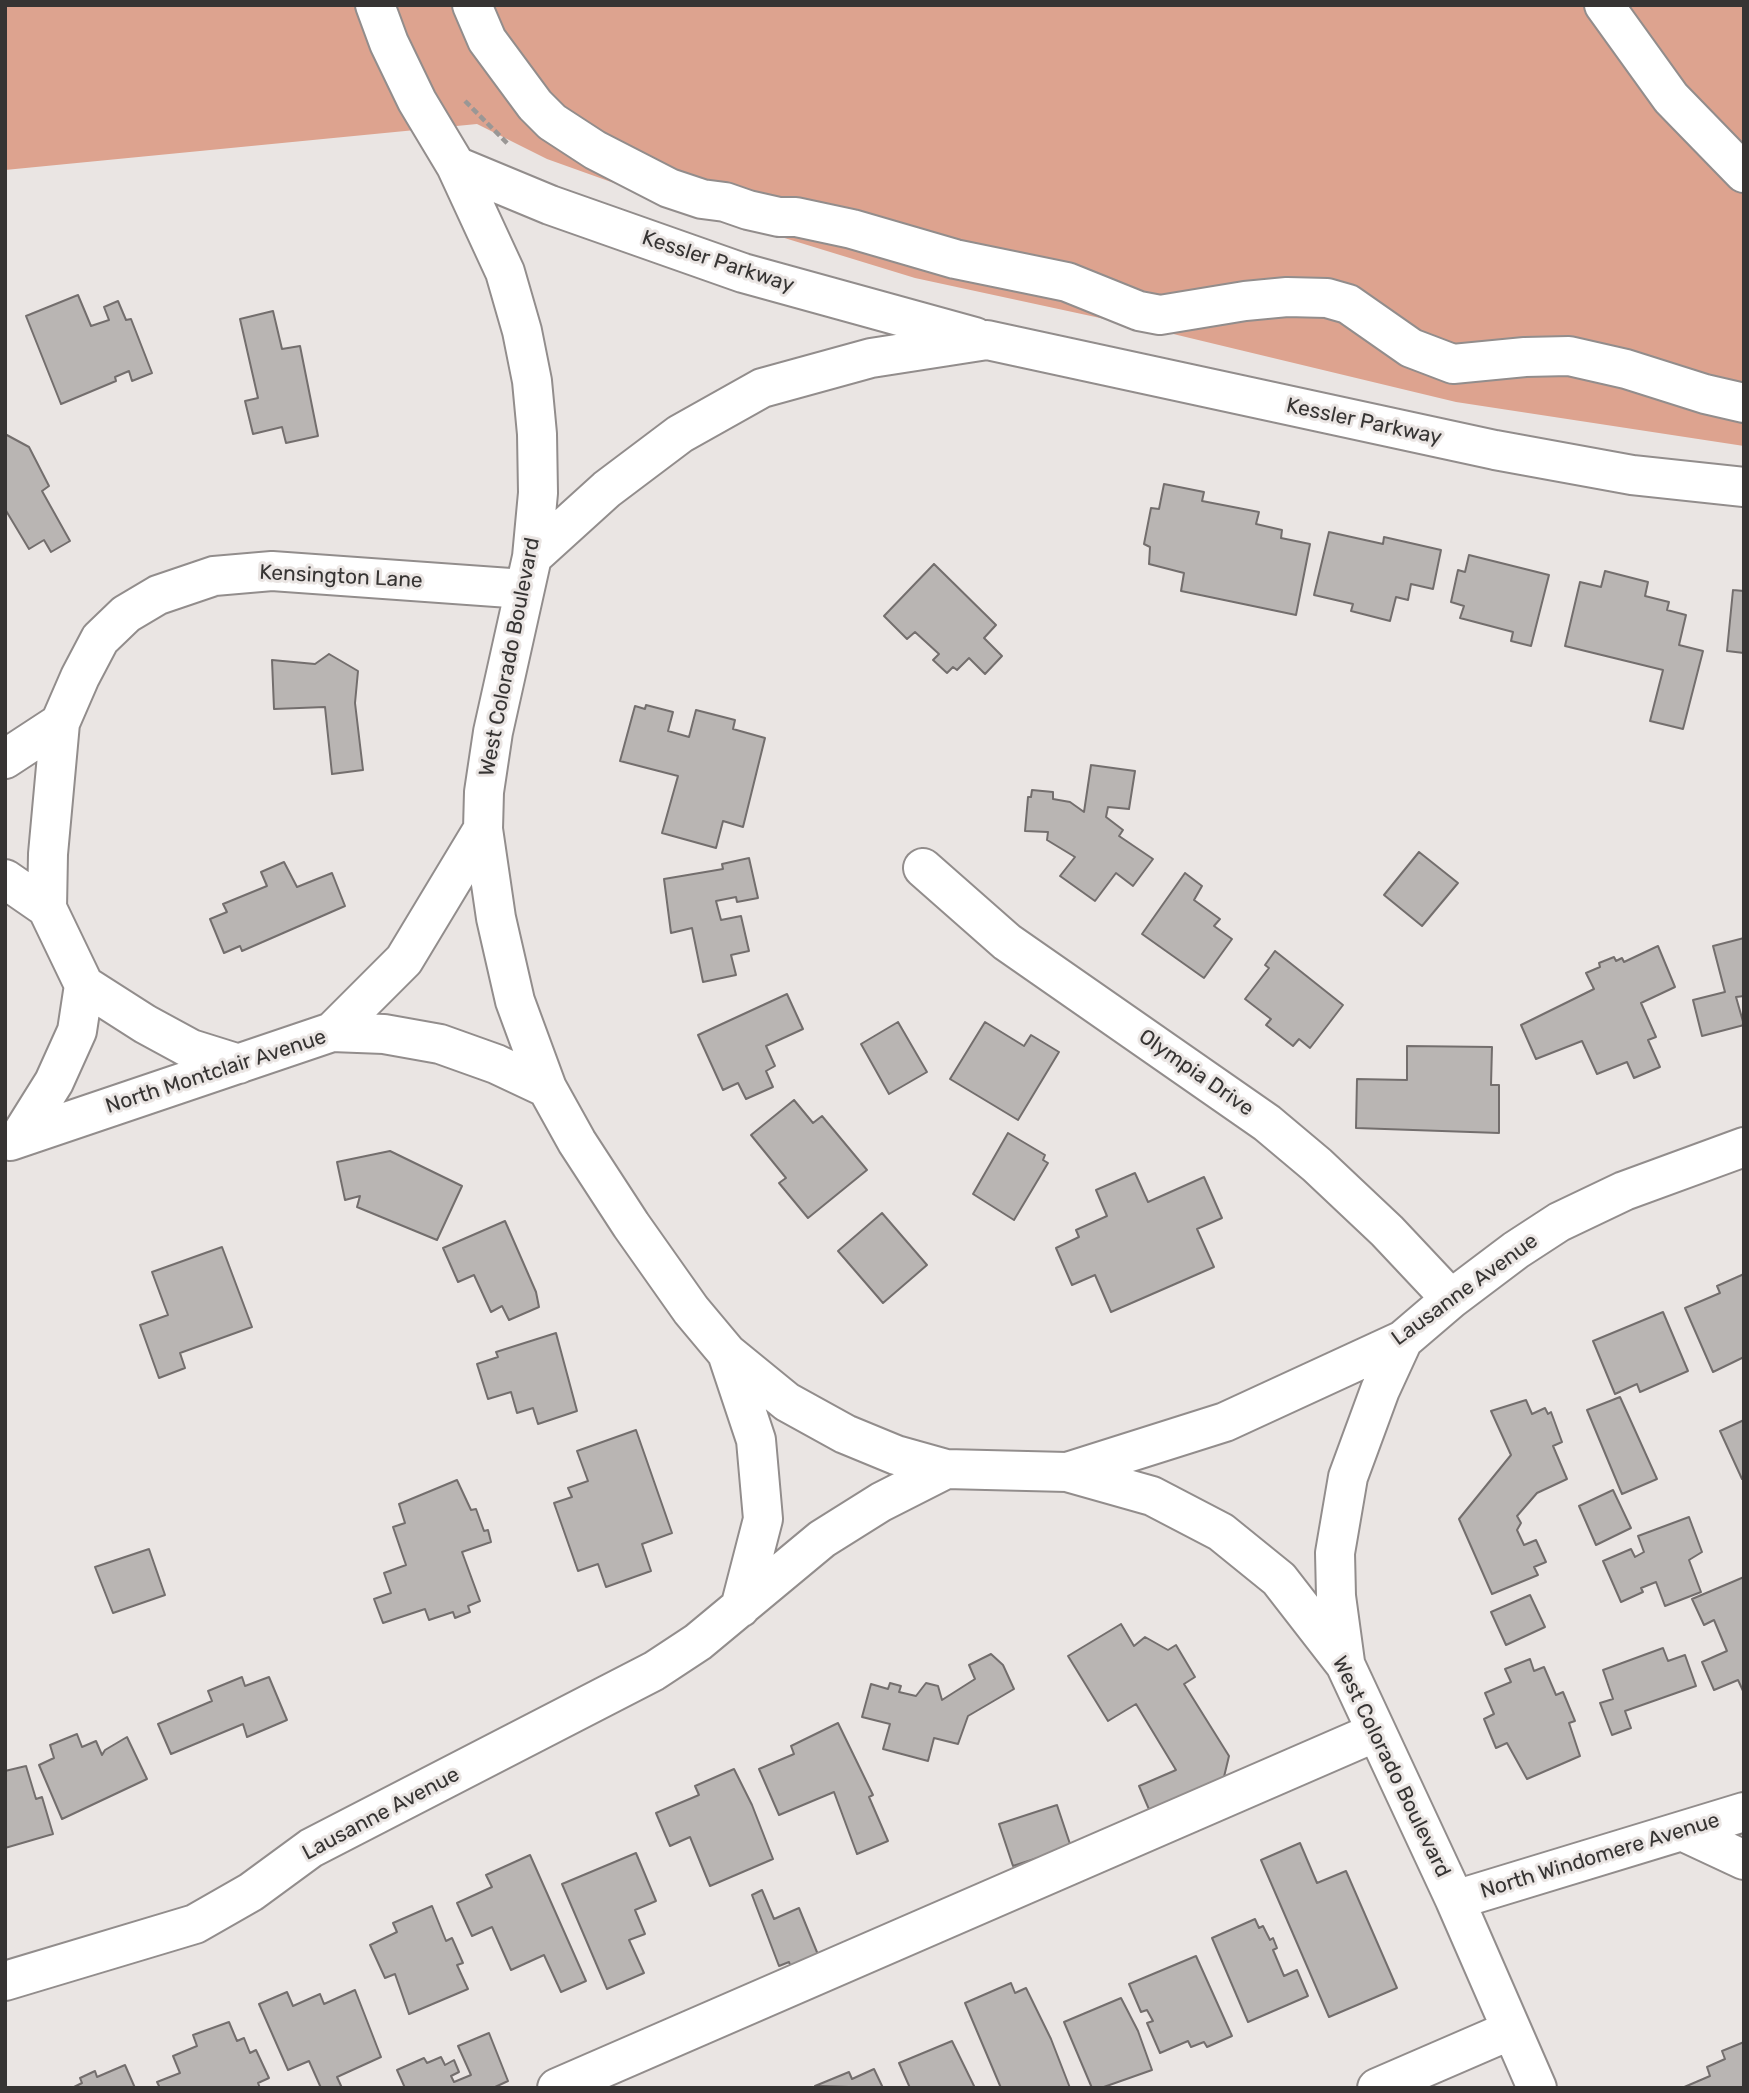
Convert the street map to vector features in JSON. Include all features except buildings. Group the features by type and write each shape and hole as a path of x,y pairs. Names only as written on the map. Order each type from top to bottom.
{"street":[{"name":"West Colorado Boulevard","path":"376,5 389,43 416,101 456,166 505,272 523,331 537,435 538,493 528,573 493,732 484,792 483,829 496,918 515,1002 547,1088 577,1142 691,1310 727,1353 788,1402 845,1434 896,1455 946,1469 1067,1472 1152,1496 1221,1532 1279,1579 1345,1664 1455,1900 1537,2088"},
{"path":"472,5 486,40 535,105 552,122 595,150 669,188 702,199 725,202 779,217 796,217 852,229 955,260 1067,282 1139,311 1160,315 1276,298 1327,298 1348,304 1411,348 1453,364 1570,356 1744,403"},
{"path":"1604,5 1671,98 1744,173"},
{"name":"Kessler Parkway","path":"456,166 550,205 743,273 987,340 1495,450 1632,475 1744,487"},
{"name":"Kessler Parkway","path":"528,573 607,489 680,434 762,388 871,358 987,340"},
{"name":"Kensington Lane","path":"84,985 47,908 48,854 60,723 100,639 126,614 158,595 214,576 272,571 528,573"},
{"path":"5,759 60,723"},
{"path":"332,1032 404,960 483,829"},
{"name":"Olympia Drive","path":"923,868 1007,942 1267,1123 1317,1165 1377,1222 1451,1299"},
{"name":"Kensington Lane","path":"5,878 47,908"},
{"path":"12,1140 54,1082 77,1031 84,985 145,1024 191,1049 239,1064"},
{"name":"North Montclair Avenue","path":"12,1140 332,1032 384,1034 440,1044 496,1064 547,1088"},
{"name":"Lausanne Avenue","path":"1067,1472 1225,1422 1403,1340 1451,1299 1516,1250 1559,1222 1624,1191 1744,1147"},
{"path":"1345,1664 1336,1596 1335,1553 1348,1477 1380,1390 1403,1340"},
{"path":"727,1353 756,1440 763,1519 740,1608"},
{"name":"Lausanne Avenue","path":"5,1981 195,1924 251,1892 311,1848 653,1671 698,1642 822,1539 881,1502 946,1469"},
{"path":"557,2088 1376,1732"},
{"name":"North Windomere Avenue","path":"1455,1900 1744,1812"},
{"path":"1684,1832 1744,1860"},
{"path":"1377,2088 1511,2030"}],"shaded area":[{"path":"5,5 1744,5 1744,446 1456,402 1165,332 915,278 667,202 547,159 477,124 5,170"}]}
